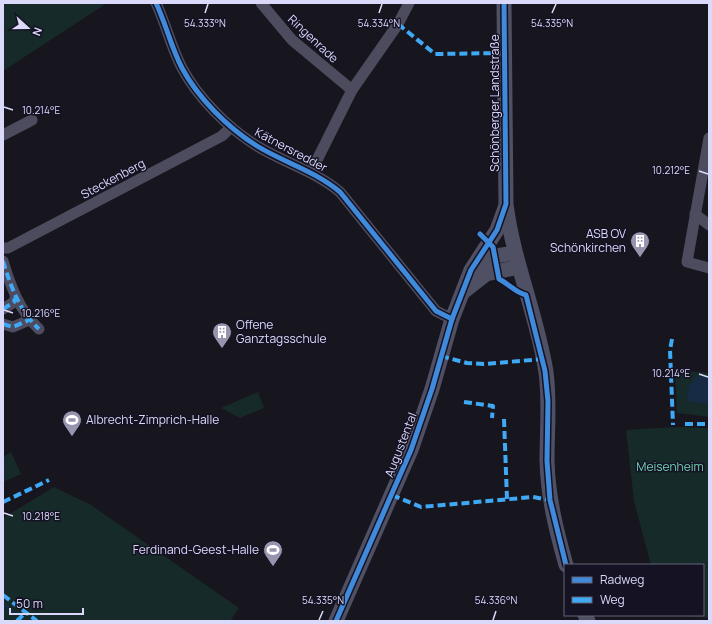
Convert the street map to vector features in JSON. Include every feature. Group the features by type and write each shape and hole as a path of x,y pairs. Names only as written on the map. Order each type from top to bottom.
{"street":[{"name":"Kätnersredder","path":"156,3 182,68 207,102 231,127 271,154 326,180 340,192 436,311 452,319"},
{"name":"Ringenrade","path":"261,3 292,40 352,90"},
{"path":"311,172 352,90 398,24 409,3"},
{"name":"Schönberger Landstraße","path":"504,3 506,204 509,229 545,371 548,400 547,461 550,500 566,564"},
{"path":"3,135 32,120"},
{"name":"Steckenberg","path":"3,248 8,248 222,136 231,127"},
{"path":"709,138 687,262 709,268"},
{"name":"Augustental","path":"336,621 411,450 430,395 452,319 462,293 472,270 497,230 506,204"},
{"path":"695,214 709,225"},
{"path":"472,270 485,260 495,256 517,260"},
{"path":"462,293 486,274 517,260"},
{"path":"3,261 15,298 29,320 39,329"},
{"path":"3,309 14,302 15,298"},
{"path":"3,324 13,327 29,320"}],"green space":[{"path":"3,3 107,3 3,71"},
{"path":"675,370 709,373 709,377 697,376 690,402 709,404 709,417 677,413"},
{"path":"258,392 264,408 240,418 221,408"},
{"name":"Meisenheim","path":"678,427 709,428 709,618 689,616 704,616 704,564 651,564 634,501 626,430"},
{"path":"11,452 21,474 3,482 3,457"},
{"path":"54,487 91,505 239,608 230,621 3,621 3,518"}],"water":[{"path":"697,376 709,377 709,404 690,402 687,398 689,386"}],"waterway":[{"path":"3,604 25,621"}],"marked path":[{"path":"398,24 435,54 505,53"},
{"path":"3,261 16,298 26,314 39,329"},
{"path":"3,309 14,302 15,298"},
{"path":"3,324 13,327 29,320"},
{"path":"672,339 670,350 673,425"},
{"path":"441,356 467,363 484,364 543,359"},
{"path":"464,402 493,406 492,418"},
{"path":"504,419 507,499"},
{"path":"685,424 709,424"},
{"path":"3,502 49,480"},
{"path":"392,495 421,507 533,497 550,500"},
{"path":"3,595 37,621"},
{"path":"17,621 25,613"}],"cycle path":[{"path":"156,3 182,68 196,90 215,112 246,139 268,152 320,178 340,192 436,311 452,319"},
{"path":"336,621 411,450 432,389 452,319 471,270 497,230 506,204 504,3"},
{"path":"480,234 493,247 499,279 526,295 545,371 548,401 547,461 550,500 566,564"}],"place":[{"name":"ASB OV Schönkirchen","path":"640,258"},
{"name":"Offene Ganztagsschule","path":"222,349"},
{"name":"Albrecht-Zimprich-Halle","path":"72,437"},
{"name":"Ferdinand-Geest-Halle","path":"273,567"}]}
